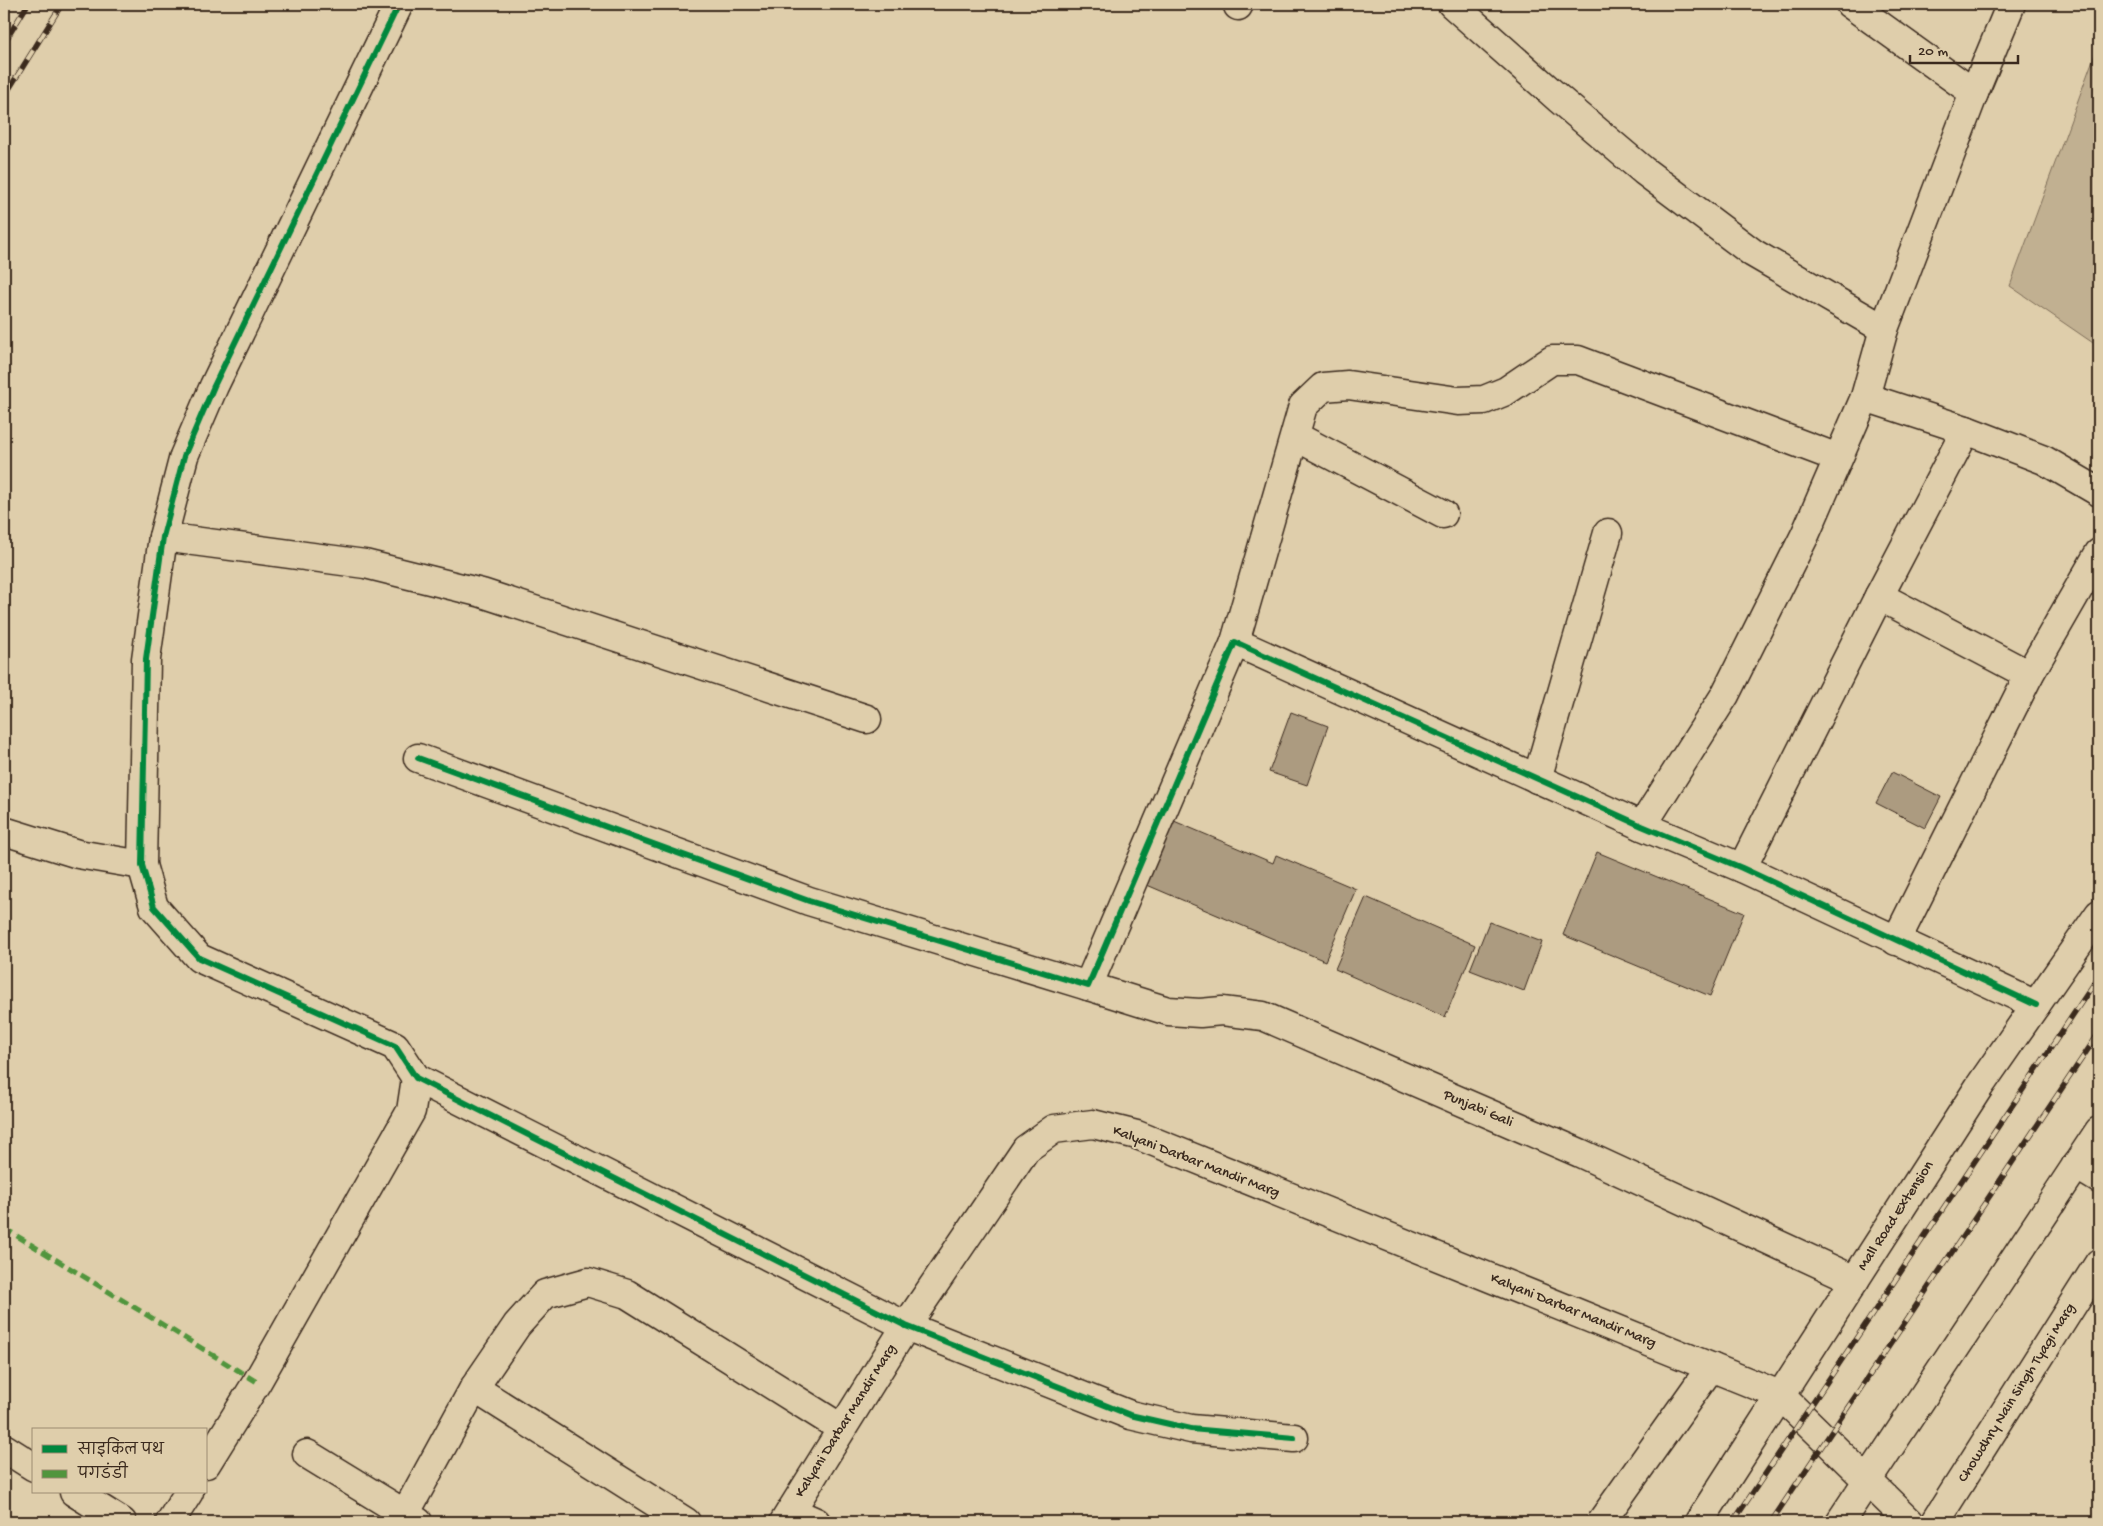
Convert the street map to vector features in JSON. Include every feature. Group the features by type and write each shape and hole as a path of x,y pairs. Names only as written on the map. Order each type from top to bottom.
{"street":[{"path":"399,4 214,386 184,456 163,537 146,660 142,865 154,907 199,958 395,1046 416,1078 906,1326 1130,1415 1191,1429 1294,1438"},
{"path":"1452,4 1644,171 1745,248 1884,328"},
{"path":"1850,4 1974,92"},
{"path":"1642,826 1725,695 1805,535 1865,397 1884,328 1974,92 2011,4"},
{"path":"1088,986 1235,642 1303,406 1323,387 1348,384 1458,401 1484,400 1506,391 1552,360 1578,360 1838,458"},
{"path":"1865,397 1966,430 2044,460 2099,492"},
{"path":"1742,868 1878,596 1966,430"},
{"path":"1295,436 1444,514"},
{"path":"1537,779 1608,533"},
{"path":"163,537 365,564 482,593 867,719"},
{"path":"1896,941 2029,675 2099,553"},
{"path":"1878,596 2029,675"},
{"path":"1235,642 1642,826 1742,868 2036,1005"},
{"name":"Punjabi Gali","path":"418,758 809,901 1168,1010 1200,1013 1222,1011 1263,1016 1580,1153 1854,1280"},
{"path":"4,831 78,854 142,865"},
{"name":"Mall Road Extension","path":"1699,1522 1978,1087 2099,914"},
{"path":"208,1461 257,1382 411,1111 416,1078"},
{"name":"Kalyani Darbar Mandir Marg","path":"787,1516 906,1326 1026,1149 1054,1129 1093,1124 1137,1136 1780,1395"},
{"path":"1840,1522 2099,1131"},
{"path":"2076,1166 2099,1179"},
{"name":"Chowdhry Nain Singh Tyagi Marg","path":"1935,1522 2099,1263"},
{"path":"307,1454 412,1518 474,1388 517,1325 545,1294 588,1282 628,1294 842,1428"},
{"path":"1601,1522 1712,1368"},
{"path":"474,1388 686,1522"},
{"path":"1780,1395 1910,1522"},
{"path":"4,1448 32,1466"},
{"path":"77,1494 122,1522"},
{"path":"170,1522 188,1494"},
{"path":"787,1516 816,1522"}],"shaded area":[{"path":"2099,43 2099,347 2010,286"}],"building":[{"path":"1291,712 1328,726 1307,785 1269,772"},
{"path":"1892,772 1941,797 1925,828 1876,803"},
{"path":"1167,818 1273,863 1276,855 1356,889 1325,961 1140,882"},
{"path":"1597,852 1744,913 1710,996 1563,935"},
{"path":"1366,897 1475,945 1445,1017 1335,969"},
{"path":"1489,922 1542,942 1524,991 1470,970"}],"railway":[{"path":"4,43 28,4"},
{"path":"4,97 62,4"},
{"path":"1733,1522 2099,976"},
{"path":"1771,1522 2099,1033"}],"marked path":[{"path":"4,1228 257,1382"}],"cycle path":[{"path":"399,4 214,386 184,456 163,537 146,659 142,865 154,907 199,958 395,1046 416,1078 906,1326 1130,1415 1191,1429 1294,1438"},
{"path":"418,758 809,901 1088,986 1235,642 1642,826 1742,868 2036,1005"}]}
